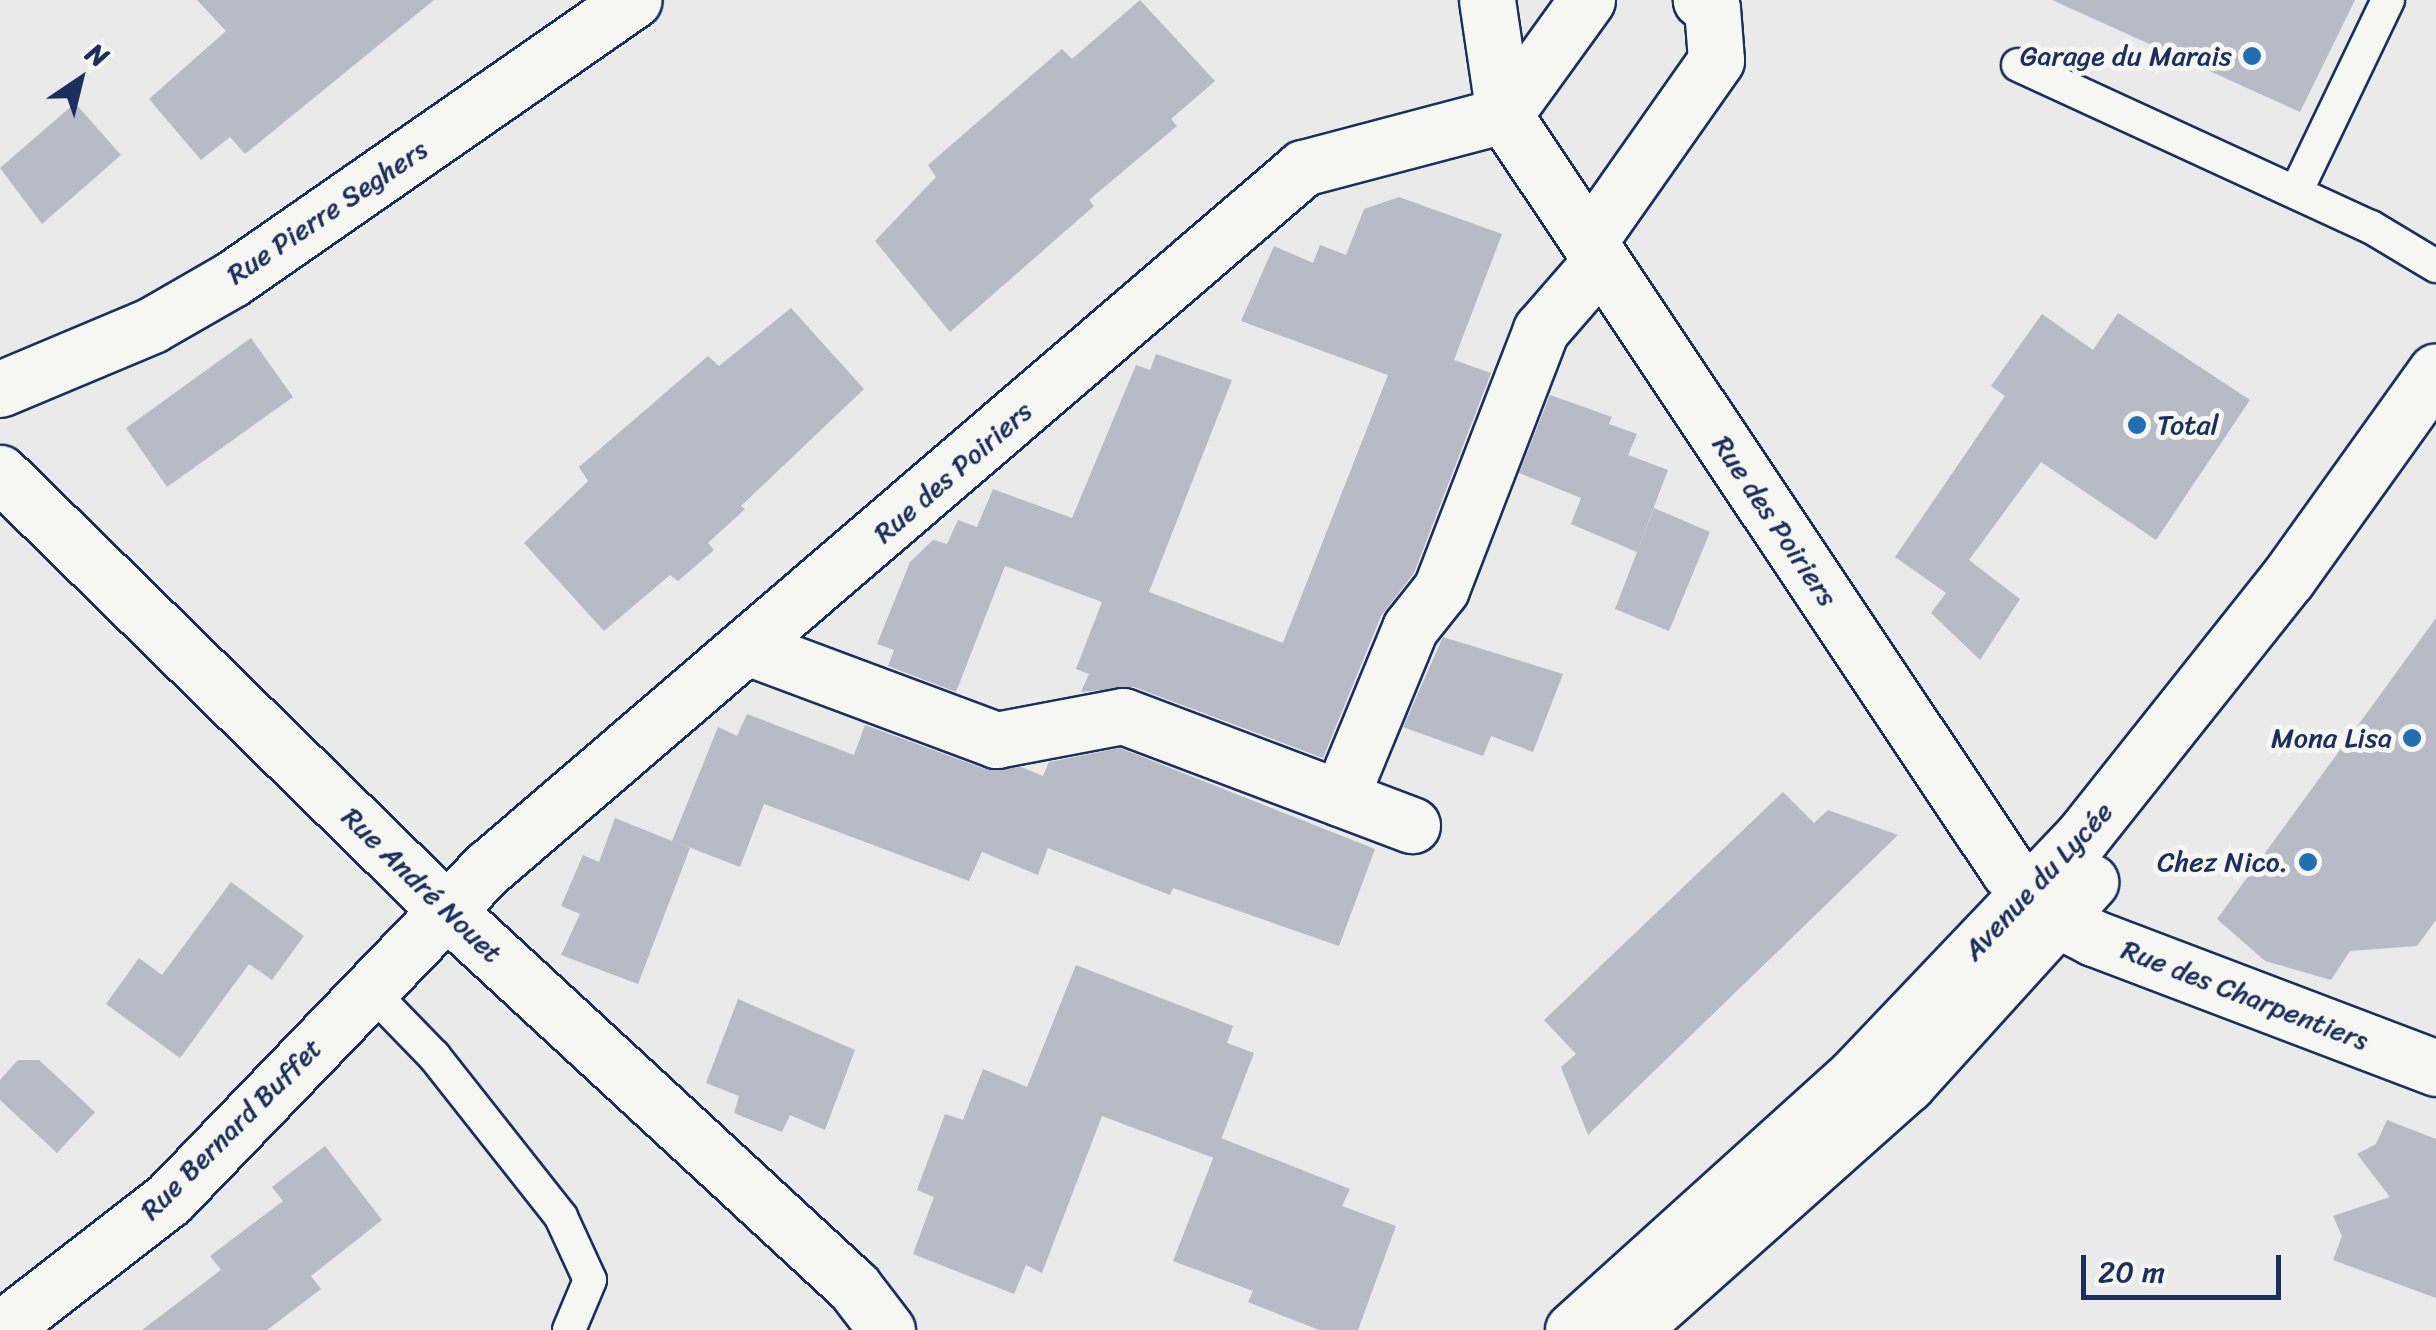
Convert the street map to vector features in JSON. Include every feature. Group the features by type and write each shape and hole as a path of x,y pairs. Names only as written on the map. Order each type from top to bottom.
{"street":[{"name":"Rue Pierre Seghers","path":"0,389 152,325 232,278 634,0"},
{"name":"Rue des Poiriers","path":"1487,0 1504,116 2043,906"},
{"path":"1504,116 1587,0"},
{"path":"1340,798 1410,628 1441,589 1540,330 1716,60 1712,8 1701,0"},
{"name":"Rue des Poiriers","path":"444,908 1303,168 1504,116"},
{"name":"Avenue du Lycée","path":"1631,1330 1907,1084 2043,906 2436,371"},
{"name":"Rue André Nouet","path":"0,474 444,908 854,1287 887,1330"},
{"path":"750,648 996,740 1123,716 1412,825"},
{"name":"Avenue du Lycée","path":"1572,1330 1764,1162 2043,906"},
{"name":"Rue des Charpentiers","path":"2043,906 2436,1068"},
{"name":"Rue Bernard Buffet","path":"0,1330 169,1199 444,908"},
{"name":"Rue André Nouet","path":"854,1287 924,1330"}],"lane":[{"path":"2296,192 2388,0"},
{"path":"2018,65 2296,192 2436,266"},
{"path":"368,988 434,1056 561,1217 590,1280 569,1330"}],"building":[{"path":"197,0 434,0 245,154 230,137 201,160 149,99 226,31"},
{"path":"1140,0 1215,81 1171,119 1177,126 1089,200 1094,206 950,332 875,241 936,177 928,165 1062,49 1072,59"},
{"name":"Garage du Marais","path":"2052,0 2355,0 2300,112"},
{"path":"75,103 121,155 42,224 0,168"},
{"path":"1399,197 1502,234 1454,360 1491,373 1414,573 1381,616 1323,758 1134,687 1081,692 1089,674 1076,669 1102,602 1005,566 956,692 888,666 894,650 877,644 910,562 933,540 947,544 958,520 977,527 993,489 1072,518 1136,365 1150,370 1156,354 1232,380 1149,592 1283,643 1388,375 1241,321 1274,246 1313,263 1320,245 1346,255 1364,209"},
{"path":"791,308 864,389 741,506 745,509 708,543 714,550 678,581 670,575 604,631 524,543 588,481 579,467 708,356 719,366"},
{"path":"2118,313 2250,400 2156,540 2041,462 1969,560 2020,599 1980,660 1931,613 1946,593 1895,557 2005,396 1991,386 2042,314 2093,350"},
{"path":"251,338 293,397 167,487 126,428"},
{"path":"1550,395 1612,417 1609,424 1637,434 1628,455 1668,470 1637,552 1571,524 1581,498 1519,473"},
{"path":"1654,508 1710,532 1669,631 1615,609"},
{"path":"2436,618 2436,920 2417,946 2350,951 2331,980 2265,961 2217,919"},
{"path":"1443,637 1563,674 1533,752 1491,736 1483,756 1403,727"},
{"path":"747,714 854,755 865,725 985,769 1021,767 1043,776 1049,762 1120,748 1375,849 1339,946 1173,888 1170,895 1048,848 1038,875 982,852 969,881 764,804 740,867 673,841 690,848 638,984 561,955 580,914 561,906 583,855 599,862 615,818 672,841 718,727 737,736"},
{"path":"1783,792 1814,823 1828,810 1898,835 1588,1135 1561,1067 1576,1054 1544,1020"},
{"path":"231,882 304,936 272,980 249,964 180,1058 106,1004 139,958 162,975"},
{"path":"1076,965 1233,1026 1227,1043 1254,1053 1214,1158 1102,1116 1042,1273 1026,1265 1014,1294 913,1254 934,1197 917,1190 945,1114 963,1120 983,1069 1027,1087"},
{"path":"738,999 855,1050 825,1130 790,1115 782,1132 756,1122 734,1113 739,1096 706,1083"},
{"path":"18,1060 39,1060 95,1112 57,1153 0,1100 0,1080"},
{"path":"2387,1120 2436,1139 2436,1298 2333,1260 2342,1236 2333,1216 2390,1197 2357,1154 2376,1144"},
{"path":"1221,1138 1350,1189 1342,1206 1396,1226 1358,1330 1319,1330 1248,1302 1253,1291 1173,1261"},
{"path":"325,1146 382,1220 311,1276 321,1289 267,1330 142,1330 221,1270 210,1256 283,1201 272,1187"}],"place":[{"name":"Garage du Marais","path":"2252,56"},
{"name":"Total","path":"2137,425"},
{"name":"Mona Lisa","path":"2412,738"},
{"name":"Chez Nico.","path":"2308,862"}]}
